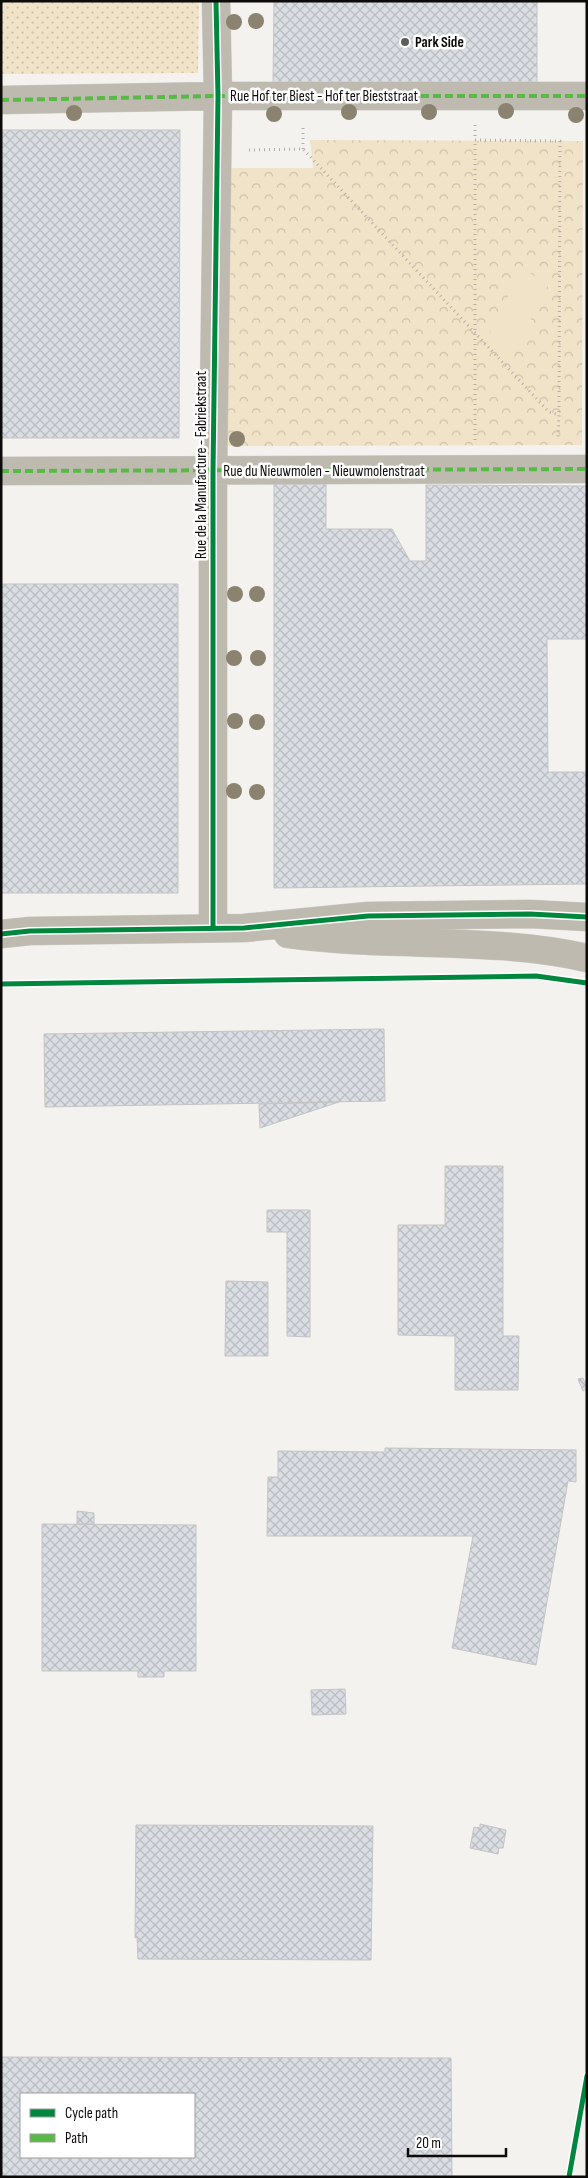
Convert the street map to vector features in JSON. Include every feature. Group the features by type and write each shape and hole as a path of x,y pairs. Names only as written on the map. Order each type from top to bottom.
{"street":[{"name":"Rue de la Manufacture - Fabriekstraat","path":"213,928 213,472 218,96 216,1"},
{"name":"Rue Hof ter Biest - Hof ter Bieststraat","path":"1,100 218,96 587,96"},
{"name":"Rue du Nieuwmolen - Nieuwmolenstraat","path":"1,471 213,472 587,469"},
{"path":"1,934 30,931 244,928 368,916 576,916"},
{"path":"516,947 521,935 535,924 576,916"},
{"path":"244,928 334,941 516,947 552,950 587,958"}],"path":[{"path":"476,470 474,333 475,140 560,141 559,415"},
{"path":"246,158 246,150 303,149 549,412"}],"green space":[{"path":"1,1 199,1 198,73 1,74"},
{"path":"310,140 583,141 582,445 222,446 224,168 313,168"},
{"path":"522,269 549,283 511,359 488,336"}],"building":[{"name":"Park Side","path":"274,1 537,1 537,84 273,85"},
{"path":"1,130 180,130 179,438 1,438"},
{"path":"274,484 326,484 326,529 392,529 410,561 426,561 426,485 587,486 587,639 547,639 548,772 587,772 587,884 274,888"},
{"path":"1,584 178,584 178,893 1,893"},
{"path":"384,1029 385,1101 45,1107 44,1034"},
{"path":"339,1102 260,1128 259,1104"},
{"path":"445,1166 503,1166 503,1336 519,1336 518,1390 455,1390 455,1336 398,1335 398,1225 445,1225"},
{"path":"267,1210 310,1210 310,1337 287,1336 287,1232 267,1232"},
{"path":"226,1281 268,1282 268,1356 225,1356"},
{"path":"583,1378 587,1389 583,1391 578,1379"},
{"path":"385,1448 576,1450 576,1482 568,1481 536,1665 452,1648 473,1536 267,1536 268,1477 278,1477 278,1451 385,1452"},
{"path":"77,1511 94,1513 94,1524 77,1524"},
{"path":"42,1524 196,1525 196,1671 164,1671 164,1677 138,1677 138,1671 42,1671"},
{"path":"345,1689 346,1714 312,1715 311,1690"},
{"path":"480,1824 506,1830 503,1848 499,1848 498,1854 470,1848 474,1827 480,1828"},
{"path":"136,1825 373,1826 371,1960 138,1959 137,1937 135,1938"},
{"path":"1,2057 451,2058 452,2177 1,2177"}],"marked path":[{"path":"1,100 218,96 587,96"},
{"path":"1,471 587,469"}],"cycle path":[{"path":"213,928 213,472 218,96 216,1"},
{"path":"1,934 30,931 244,928 368,916 530,914 587,917"},
{"path":"1,984 536,976 587,983"},
{"path":"569,2177 587,2076"}],"place":[{"name":"Park Side","path":"405,42"}]}
